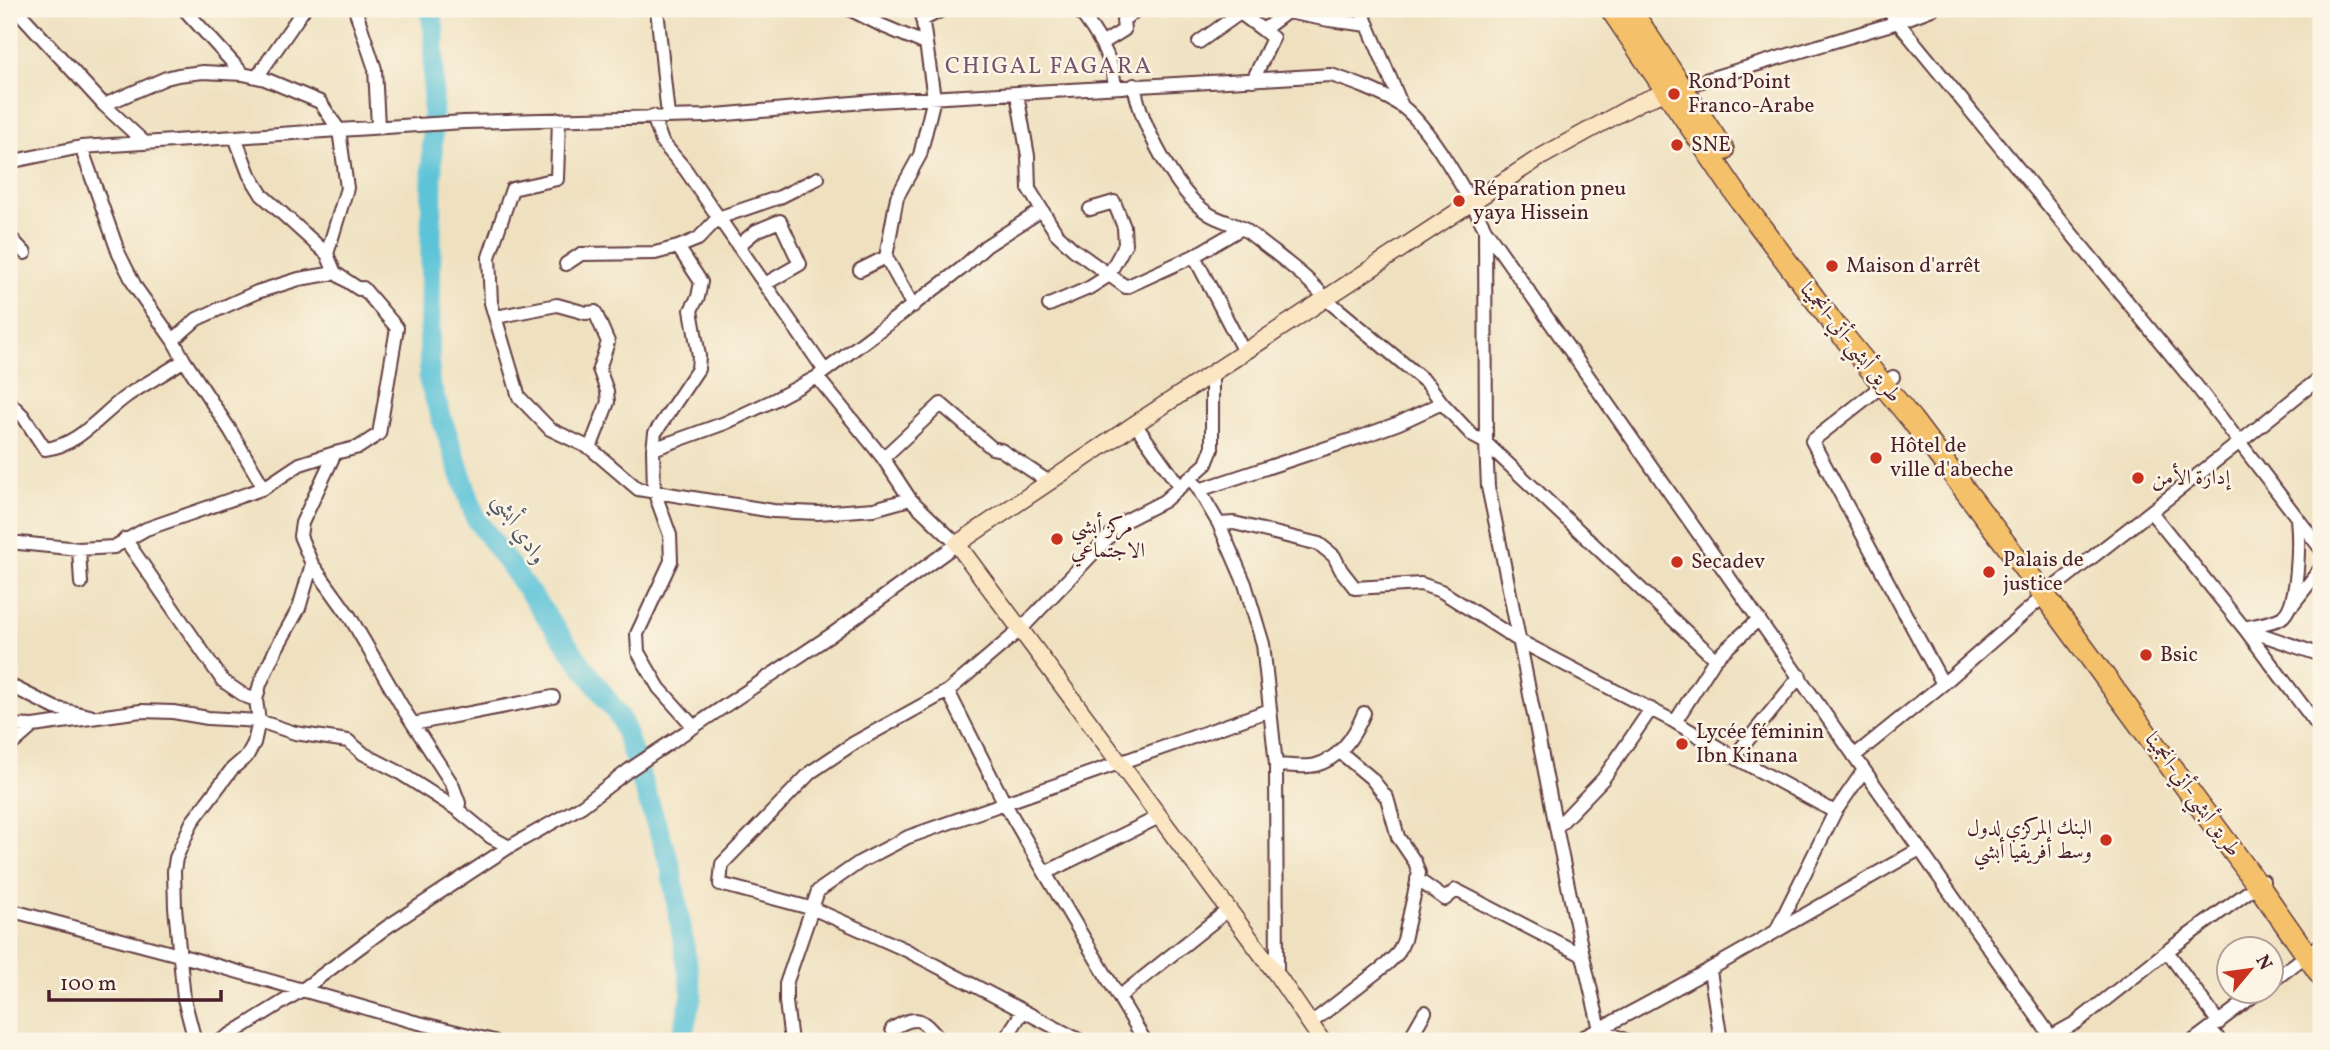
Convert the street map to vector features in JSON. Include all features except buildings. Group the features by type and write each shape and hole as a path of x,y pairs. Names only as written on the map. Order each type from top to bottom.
{"highway":[{"path":"1611,9 1748,188 1804,275 1916,416 2049,591 2262,882 2316,951 2321,975"},
{"path":"1630,9 1674,89"}],"street":[{"path":"16,9 104,105 145,143"},
{"path":"184,9 243,74"},
{"path":"257,77 304,9"},
{"path":"355,9 375,69 378,126"},
{"path":"657,9 668,116"},
{"path":"849,9 926,44"},
{"path":"913,306 886,257 897,197 920,155 934,98 922,15 944,9"},
{"path":"1078,9 1102,43 1114,72 1115,86"},
{"path":"1102,43 1124,30 1123,20 1138,9"},
{"path":"1361,9 1402,106"},
{"path":"1886,9 2241,442 2321,549"},
{"path":"220,1041 302,990 387,927 509,847 582,806 629,770 831,635 957,544 1539,158 1640,102 1674,89 1898,22 1931,9"},
{"path":"1263,30 1287,12 1368,25"},
{"path":"1199,43 1240,13 1273,38 1253,80"},
{"path":"104,105 166,78 203,72 257,77 320,102 339,130 347,188 327,254"},
{"path":"9,162 81,147 378,126 705,116 875,101 1331,75 1366,86 1402,106 1424,129 1471,202 1485,229 1800,676 2049,1040 2262,882"},
{"path":"1133,85 1137,106 1153,144 1186,191 1208,213 1242,228 1314,284 1326,299 1429,384 1442,403 1476,439 1486,443 1715,659"},
{"path":"1017,94 1028,156 1029,189 1056,233 1073,249 1126,287 1194,256 1242,228"},
{"path":"653,116 662,142 685,169 765,284 821,374 910,499 957,544 1277,975 1322,1041"},
{"path":"559,119 557,179 512,189 489,257 491,303 519,397 550,429 590,448 638,488 773,511 818,513 874,509 910,499"},
{"path":"9,542 79,549 114,547 146,529 264,488 300,464 359,447 379,434 397,327 363,288 359,289 335,273 327,254 262,195 249,174 235,137"},
{"path":"81,147 119,254 136,288 173,340 264,488"},
{"path":"566,264 581,254 654,253 678,247 698,239 718,218 780,197 818,178"},
{"path":"1049,305 1089,288 1108,276 1125,246 1124,227 1114,202 1090,209"},
{"path":"653,449 725,423 821,374 961,269 986,246 1042,210"},
{"path":"738,246 756,231 780,221 800,264 765,284"},
{"path":"1485,229 1488,487 1582,955 1600,1029"},
{"path":"9,236 25,253"},
{"path":"678,247 701,282 698,297 691,310 699,356 698,369 655,433 654,491 670,535 671,561 636,634 638,652 659,688 694,727"},
{"path":"1194,256 1244,352"},
{"path":"860,270 886,257"},
{"path":"173,340 197,319 257,292 299,279 335,273"},
{"path":"496,317 557,305 586,313 595,312 608,342 599,369 608,402 590,448"},
{"path":"9,402 23,416 46,449 56,447 71,441 127,396 184,360"},
{"path":"1081,1041 906,950 814,909 720,884 722,864 811,772 854,743 947,691 1021,629 1124,522 1164,501 1206,464 1212,449 1212,374"},
{"path":"1854,756 1943,684 2049,591 2321,377"},
{"path":"1888,381 1812,441 1943,684"},
{"path":"1199,490 1369,435 1442,403"},
{"path":"883,458 941,404 992,448 1001,450 1049,482"},
{"path":"1135,424 1180,487"},
{"path":"335,453 302,523 300,536 312,564 350,617 452,784 459,803 458,810"},
{"path":"1191,478 1219,524 1254,610 1263,644 1276,765 1277,975"},
{"path":"2151,512 2321,730"},
{"path":"2290,607 2300,548 2297,517"},
{"path":"1219,524 1234,523 1319,544 1334,556 1355,588 1421,584 1441,591 1518,640 1675,722 1835,813"},
{"path":"125,539 223,681 256,700"},
{"path":"79,549 81,583"},
{"path":"195,1041 184,999 179,955 174,883 176,858 192,822 232,769 247,756 254,743 259,721 256,700 260,684 299,607 312,564"},
{"path":"2244,628 2282,617 2321,568"},
{"path":"1675,722 1715,659 1759,619"},
{"path":"2244,628 2321,655"},
{"path":"1734,757 1800,676"},
{"path":"9,685 55,708 99,718"},
{"path":"947,691 1005,804 1145,1041"},
{"path":"413,724 553,697"},
{"path":"1556,828 1604,779 1651,709"},
{"path":"791,1041 786,984 818,891 860,862 908,838 1270,710"},
{"path":"9,725 33,726 141,711 173,712 208,718 259,721 295,733 348,741 364,754 397,771 458,810 491,837 509,847"},
{"path":"1276,765 1315,765 1340,752 1354,735 1364,713"},
{"path":"9,747 33,726"},
{"path":"1311,1023 1398,953 1404,940 1419,873 1398,837 1387,798 1371,778 1340,752"},
{"path":"1777,929 1835,813 1864,770"},
{"path":"1045,873 1158,817"},
{"path":"1576,1041 1710,971 1777,929 1920,849"},
{"path":"1417,879 1445,899 1456,890 1582,955"},
{"path":"9,910 411,1021 494,1041"},
{"path":"1120,996 1228,910"},
{"path":"2167,951 2215,1026 2220,1041"},
{"path":"2284,973 2316,951"},
{"path":"1710,971 1721,1041"},
{"path":"2193,1041 2243,1004"},
{"path":"1004,1041 1023,1011"},
{"path":"1412,1041 1413,1033 1425,1012"},
{"path":"892,1029 914,1018 942,1041"},
{"path":"1600,1029 1627,1041"}],"waterway":[{"name":"وادي أبشي","path":"430,9 434,31 429,381 476,519 621,719 671,868 692,994 681,1041"}],"place":[{"name":"Rond Point Franco-Arabe","path":"1674,94"},
{"name":"SNE","path":"1677,145"},
{"name":"Réparation pneu yaya Hissein","path":"1459,201"},
{"name":"Maison d'arrêt","path":"1832,266"},
{"name":"Hôtel de ville d'abeche","path":"1876,458"},
{"name":"إدارة الأمن","path":"2138,478"},
{"name":"مركز أبشي الاجتماعي","path":"1057,539"},
{"name":"Secadev","path":"1677,562"},
{"name":"Palais de justice","path":"1989,572"},
{"name":"Bsic","path":"2146,655"},
{"name":"Lycée féminin Ibn Kinana","path":"1682,744"},
{"name":"البنك المركزي لدول وسط أفريقيا أبشي","path":"2106,840"}],"district":[{"name":"CHIGAL FAGARA","path":"1049,67"}]}
